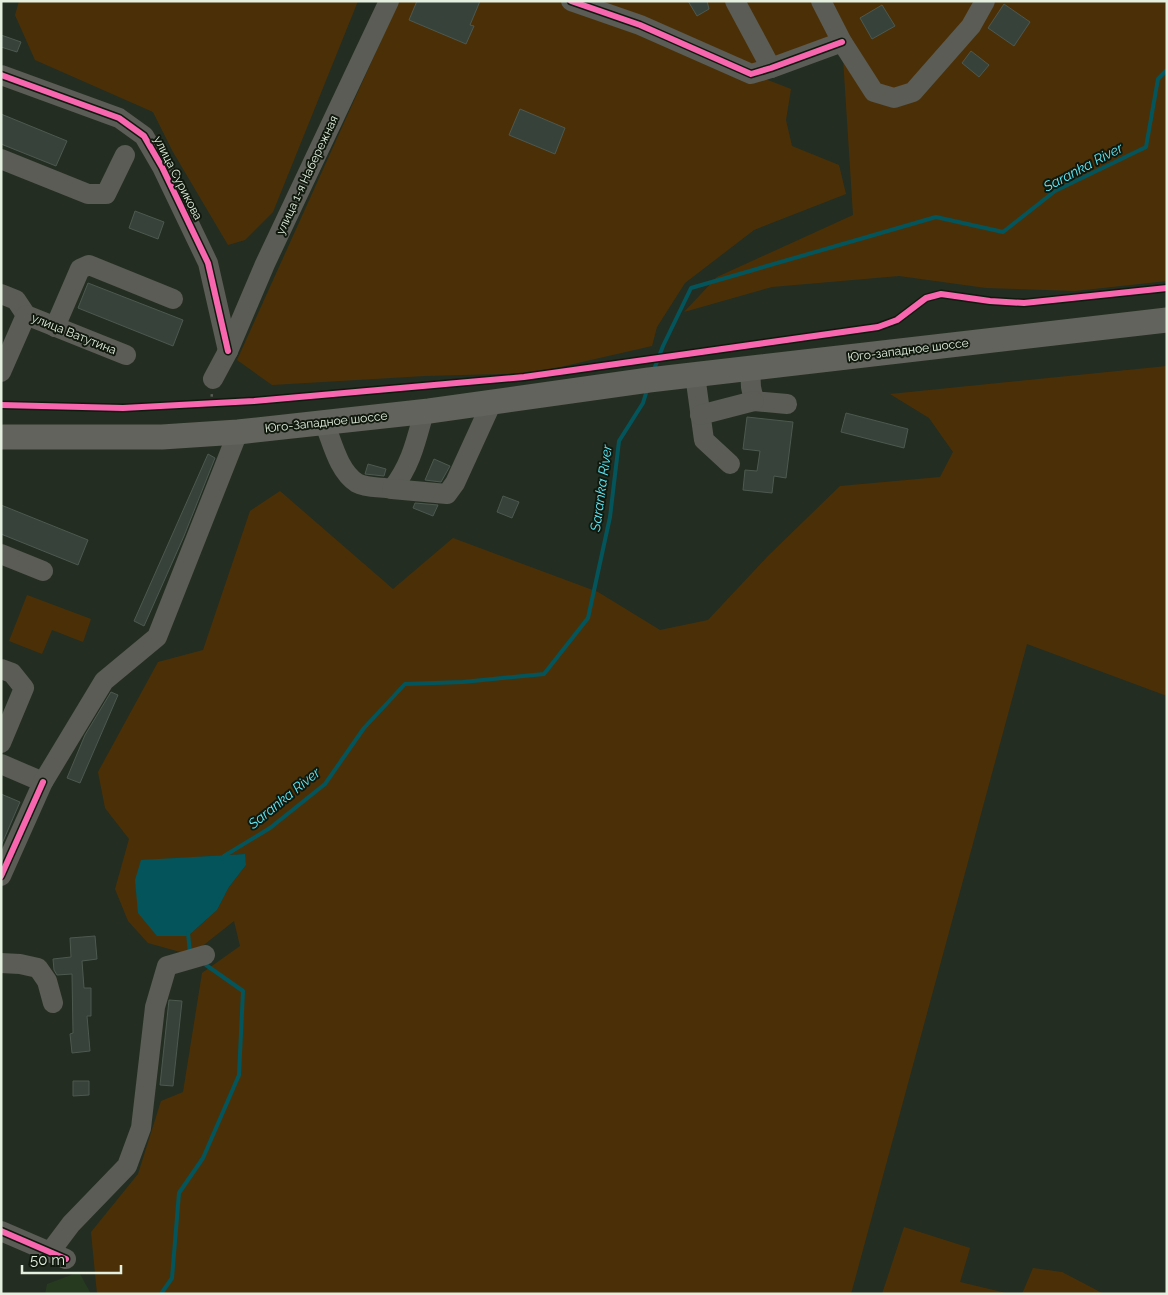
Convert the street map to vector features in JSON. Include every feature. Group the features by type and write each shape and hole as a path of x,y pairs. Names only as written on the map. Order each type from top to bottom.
{"main road":[{"name":"Юго-западное шоссе","path":"649,380 1167,320"},
{"name":"Юго-Западное шоссе","path":"1,437 162,437 238,432 424,412 649,380"}],"street":[{"name":"улица 1-я Набережная","path":"213,379 228,351 265,264 389,1"},
{"path":"572,1 640,25 751,74 842,42"},
{"path":"735,1 771,68"},
{"path":"821,1 842,42 874,92 894,98 913,92 970,26 985,1"},
{"name":"улица Сурикова","path":"1,75 119,118 144,136 162,167 208,263 228,351"},
{"path":"1,159 88,194 106,194 125,155"},
{"path":"55,327 80,268 89,266 173,299"},
{"name":"улица Ватутина","path":"1,294 16,300 26,315 126,355"},
{"path":"1,372 26,315"},
{"path":"750,368 750,387 754,401"},
{"path":"695,375 704,440 730,464"},
{"path":"700,415 754,401 787,404"},
{"path":"324,422 346,474 358,484 446,494 455,484 492,402"},
{"path":"392,489 404,474 415,445 424,412"},
{"path":"1,876 7,845 104,681 158,636 238,432"},
{"path":"1,554 43,571"},
{"path":"1,669 12,673 24,688 1,743"},
{"path":"1,764 43,782"},
{"path":"1,1231 58,1255 71,1224 127,1166 141,1128 155,1007 167,966 205,955"},
{"path":"1,964 20,964 38,968 47,981 53,1003"}],"path":[{"path":"202,403 220,402"}],"shaded area":[{"path":"19,1 358,1 273,212 245,240 228,245 173,152 153,112 35,60 15,15"},
{"path":"399,1 1167,1 1167,281 1075,291 986,288 899,276 772,287 684,312 717,277 853,215 842,42 752,74 791,89 786,120 792,146 839,165 846,194 754,230 685,283 657,327 652,346 534,373 425,376 272,385 237,360"},
{"path":"1167,366 1167,696 1027,644 851,1294 97,1294 91,1232 138,1174 161,1101 183,1092 202,973 240,946 234,921 191,955 148,943 128,921 115,889 129,839 105,808 98,772 158,662 203,650 250,511 280,491 393,589 453,538 598,592 660,630 708,620 768,556 840,486 940,477 953,452 929,418 890,394","holes":["244,854 246,865 229,887 217,910 188,936 152,860"]},
{"path":"27,595 91,619 83,642 52,630 42,654 9,641"},
{"path":"904,1227 970,1248 960,1282 1010,1294 882,1294"},
{"path":"1033,1268 1062,1272 1104,1294 1022,1294"},
{"path":"79,1272 91,1294 45,1294 47,1284"}],"water":[{"path":"245,854 246,865 229,887 217,910 188,936 157,936 138,913 135,880 141,860"}],"building":[{"path":"417,1 480,1 470,25 474,26 466,44 409,20"},
{"path":"688,1 707,1 709,9 697,16"},
{"path":"1004,4 1030,22 1014,46 988,28"},
{"path":"882,5 895,26 872,39 860,18"},
{"path":"1,35 21,42 17,52 1,47"},
{"path":"971,51 989,65 979,77 962,63"},
{"path":"520,109 565,128 555,154 509,135"},
{"path":"1,114 67,141 56,166 1,144"},
{"path":"135,211 164,222 158,239 129,228"},
{"path":"88,283 183,320 173,346 78,308"},
{"path":"846,413 908,429 904,448 841,432"},
{"path":"747,417 793,422 786,478 774,476 772,493 743,490 745,470 757,471 760,451 743,449"},
{"path":"208,454 215,458 184,536 144,626 134,621"},
{"path":"434,459 450,466 441,482 425,480"},
{"path":"368,464 386,469 384,476 365,474"},
{"path":"503,496 519,502 512,518 497,512"},
{"path":"415,503 438,505 433,516 413,508"},
{"path":"1,505 88,540 78,565 1,534"},
{"path":"111,692 118,695 80,783 67,778 85,735"},
{"path":"1,794 20,802 1,846"},
{"path":"95,936 97,959 82,961 84,988 91,988 91,1016 87,1016 90,1051 72,1053 70,1034 73,1033 72,974 57,975 54,970 53,959 71,957 70,938"},
{"path":"169,1000 182,1001 173,1086 160,1085"},
{"path":"73,1081 89,1081 89,1095 73,1096"}],"waterway":[{"name":"Saranka River","path":"653,372 663,346 691,288 936,217 1003,232 1055,191 1146,147 1158,79 1167,70"},
{"name":"Saranka River","path":"222,859 270,828 325,784 364,728 405,684 463,682 544,674 588,618 610,517 619,441 643,403 647,390"},
{"name":"Saranka River","path":"188,933 190,953"},
{"name":"Saranka River","path":"161,1294 172,1278 179,1193 203,1158 239,1075 243,991 206,965"}],"cycle path":[{"path":"571,1 640,25 751,74 842,42"},
{"path":"1,75 119,118 144,136 162,167 208,263 228,351"},
{"path":"1,405 123,408 254,401 524,377 878,327 897,320 926,298 941,294 990,301 1024,303 1167,288"},
{"path":"1,876 43,782"},
{"path":"1,1231 66,1259"}]}
